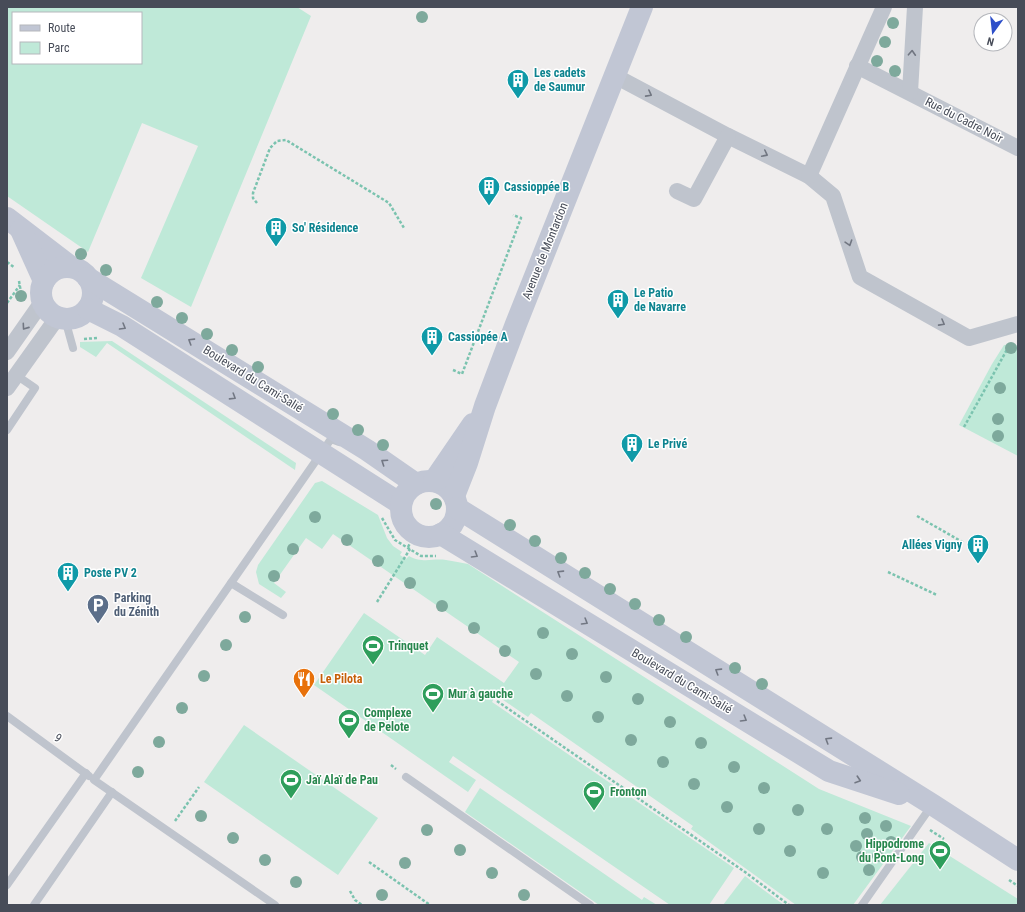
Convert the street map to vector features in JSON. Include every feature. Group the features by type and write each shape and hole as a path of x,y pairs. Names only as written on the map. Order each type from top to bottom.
{"street":[{"name":"Avenue de Montardon","path":"455,502 485,406 642,7"},
{"path":"809,176 884,7"},
{"path":"910,92 915,7"},
{"name":"Rue du Cadre Noir","path":"857,66 1018,148"},
{"path":"615,76 728,136 809,176 833,196 860,277 969,338 1013,325"},
{"path":"677,191 694,199 728,136"},
{"name":"Boulevard du Cami-Salié","path":"13,223 80,273 367,450 425,482"},
{"name":"Boulevard du Cami-Salié","path":"13,223 52,305"},
{"path":"12,381 52,305 48,275 63,267 80,273 92,285 92,301 88,309 78,317 52,305"},
{"path":"7,352 27,325 52,305"},
{"path":"88,309 122,326 401,504"},
{"name":"Avenue de Montardon","path":"425,482 450,456 485,406"},
{"path":"425,482 442,484 449,489 455,502 456,516 448,530 433,537 424,537 411,543 408,528 403,521 400,512 404,496 409,488 425,482"},
{"name":"Boulevard du Cami-Salié","path":"455,502 1018,860"},
{"name":"Boulevard du Cami-Salié","path":"441,534 829,771 933,805"}],"lane":[{"path":"52,305 74,348"},
{"path":"7,430 9,421 35,388 12,381"},
{"path":"94,780 331,439 367,450"},
{"path":"231,583 283,615"},
{"name":"9","path":"7,716 94,780 275,905"},
{"path":"7,885 86,773"},
{"path":"406,777 590,905"},
{"path":"34,905 112,792"},
{"path":"862,905 933,805"}],"path":[{"path":"257,203 253,198 254,193 270,148 277,141 286,140 389,203 404,228"},
{"path":"452,370 462,374 521,218 513,214"},
{"path":"7,262 18,270"},
{"path":"19,277 27,325"},
{"path":"7,303 20,285"},
{"path":"964,427 1010,345 1013,325"},
{"path":"917,516 964,544"},
{"path":"377,602 411,543"},
{"path":"888,572 937,595"},
{"path":"497,701 744,872 789,905"},
{"path":"168,831 199,787"},
{"path":"369,862 430,905"},
{"path":"350,891 355,900 362,905"}],"green space":[{"path":"7,7 297,7 311,16 191,307 141,278 198,146 142,123 88,252 7,196"},
{"path":"112,341 296,463 295,470 107,343 96,357 80,347 80,342"},
{"path":"1014,344 1018,346 1018,456 959,425 1004,345"},
{"path":"322,481 378,515 387,538 393,546 402,552 400,555 406,559 409,556 419,560 446,560 468,564 819,789 911,826 853,905 796,905 691,829 693,826 531,713 528,717 496,695 492,702 734,868 709,905 670,905 453,756 449,762 476,780 468,792 314,685 364,613 425,655 437,637 504,683 519,662 333,534 322,549 306,538 274,583 286,592 281,598 259,584 256,572 258,565 315,483"},
{"name":"Jaï Alaï de Pau","path":"244,725 378,818 338,875 204,782"},
{"path":"480,788 642,900 644,897 657,905 599,905 465,812"},
{"name":"Hippodrome du Pont-Long","path":"929,843 1018,899 1018,905 880,905"},
{"path":"745,876 784,905 723,905"}],"place":[{"name":"Les cadets de Saumur","path":"518,100"},
{"name":"Cassioppée B","path":"489,206"},
{"name":"So' Résidence","path":"276,248"},
{"name":"Le Patio de Navarre","path":"618,320"},
{"name":"Cassiopée A","path":"432,356"},
{"name":"Le Privé","path":"632,464"},
{"name":"Allées Vigny","path":"978,564"},
{"name":"Poste PV 2","path":"68,592"},
{"name":"Parking du Zénith","path":"98,624"},
{"name":"Trinquet","path":"373,666"},
{"name":"Le Pilota","path":"304,698"},
{"name":"Mur à gauche","path":"433,714"},
{"name":"Complexe de Pelote","path":"349,740"},
{"name":"Jaï Alaï de Pau","path":"291,800"},
{"name":"Fronton","path":"594,812"},
{"name":"Hippodrome du Pont-Long","path":"940,870"}]}
